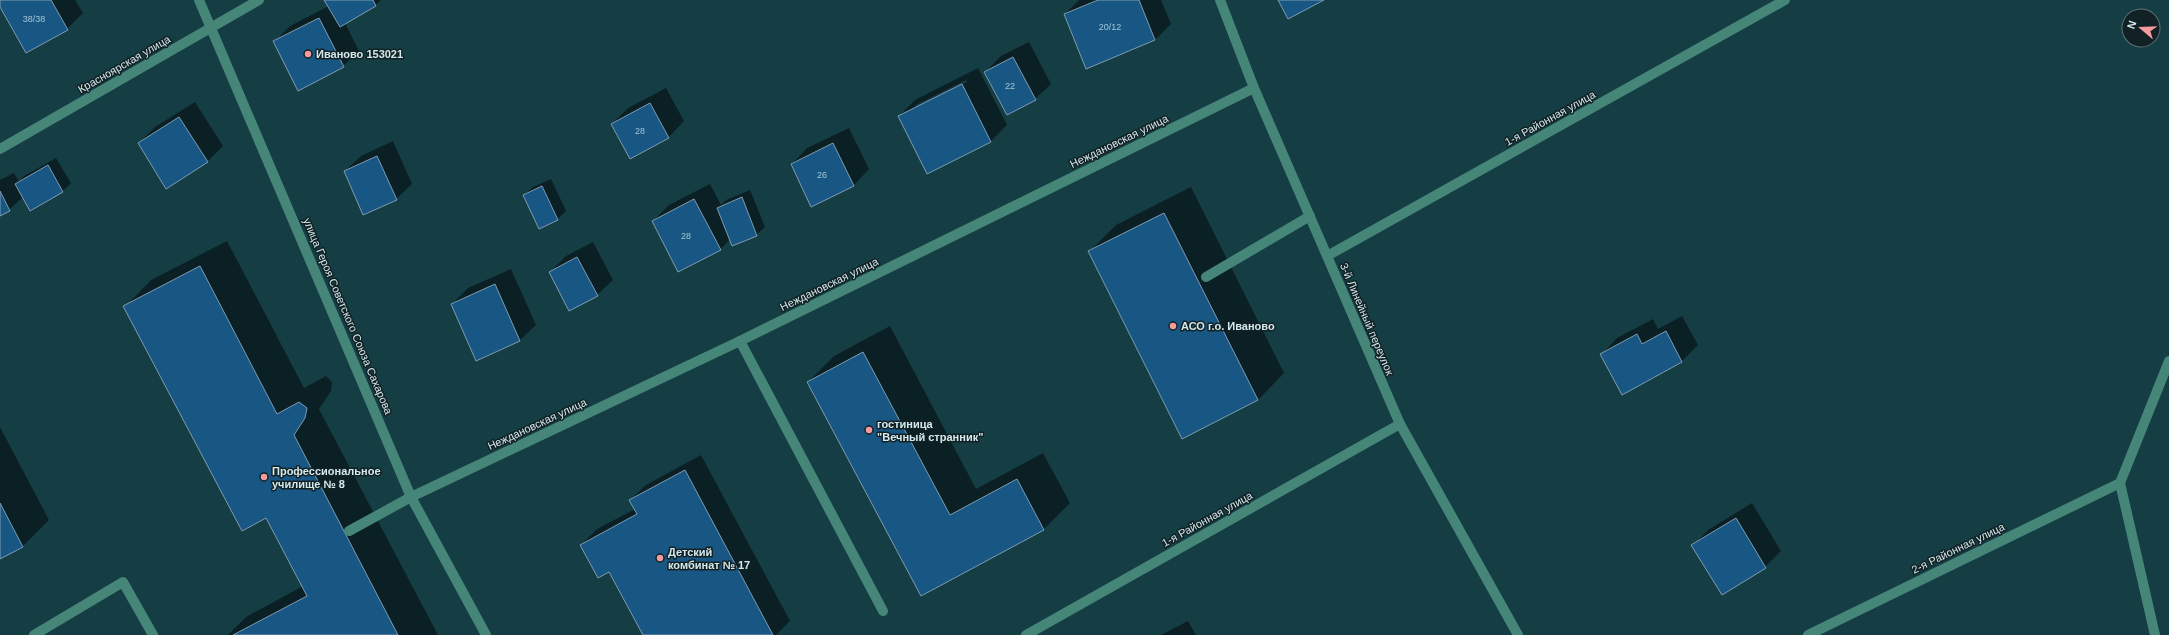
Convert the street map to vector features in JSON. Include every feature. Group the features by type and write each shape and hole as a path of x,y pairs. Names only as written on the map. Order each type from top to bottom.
{"street":[{"name":"улица Героя Советского Союза Сахарова","path":"199,0 212,27 411,497 486,635"},
{"name":"Красноярская улица","path":"0,149 259,0"},
{"name":"3-й Линейный переулок","path":"1220,0 1254,88 1400,424 1518,635"},
{"name":"1-я Районная улица","path":"1327,256 1785,0"},
{"name":"Неждановская улица","path":"349,532 411,497 740,341 1254,88"},
{"path":"1206,277 1310,216"},
{"path":"740,341 883,611"},
{"path":"2155,635 2120,483 2169,361"},
{"name":"1-я Районная улица","path":"1026,635 1400,424"},
{"name":"2-я Районная улица","path":"1808,635 2120,483"},
{"path":"34,635 123,582 153,635"}],"building":[{"path":"0,0 51,0 68,30 26,53 0,7"},
{"path":"324,0 373,0 376,6 340,27"},
{"path":"1098,0 1139,0 1155,40 1086,69 1064,14"},
{"path":"1278,0 1324,0 1288,19"},
{"name":"Иваново 153021","path":"319,18 344,67 298,91 273,41"},
{"path":"1013,57 1036,100 1007,115 984,72"},
{"path":"962,84 991,142 927,174 898,116"},
{"path":"650,103 669,138 630,159 611,124"},
{"path":"179,117 208,162 166,189 138,143"},
{"path":"833,143 854,186 811,207 791,164"},
{"path":"377,156 397,200 363,215 344,171"},
{"path":"48,165 63,192 30,211 15,184"},
{"path":"542,186 558,220 539,229 523,195"},
{"path":"0,191 10,211 0,216"},
{"path":"742,197 757,236 732,246 717,208"},
{"path":"694,199 721,250 678,272 652,221"},
{"name":"АСО г.о. Иваново","path":"1164,213 1258,400 1182,439 1088,251"},
{"path":"577,257 598,296 569,311 549,272"},
{"name":"Профессиональное училище № 8","path":"200,266 277,414 299,402 307,408 305,418 294,435 398,635 233,635 307,596 266,518 242,531 123,306"},
{"path":"495,284 520,341 476,361 451,304"},
{"path":"1666,331 1682,362 1622,395 1600,354 1637,334 1642,344"},
{"name":"гостиница \"Вечный странник\"","path":"863,352 950,515 1017,479 1044,530 921,596 807,382"},
{"name":"Детский комбинат № 17","path":"685,470 773,635 643,635 609,572 598,578 580,545 637,514 629,500"},
{"path":"0,503 23,547 0,559"},
{"path":"1736,518 1766,568 1722,595 1691,545"}],"place":[{"name":"Иваново 153021","path":"308,54"},
{"name":"АСО г.о. Иваново","path":"1173,326"},
{"name":"гостиница \"Вечный странник\"","path":"869,430"},
{"name":"Профессиональное училище № 8","path":"264,477"},
{"name":"Детский комбинат № 17","path":"660,558"}]}
